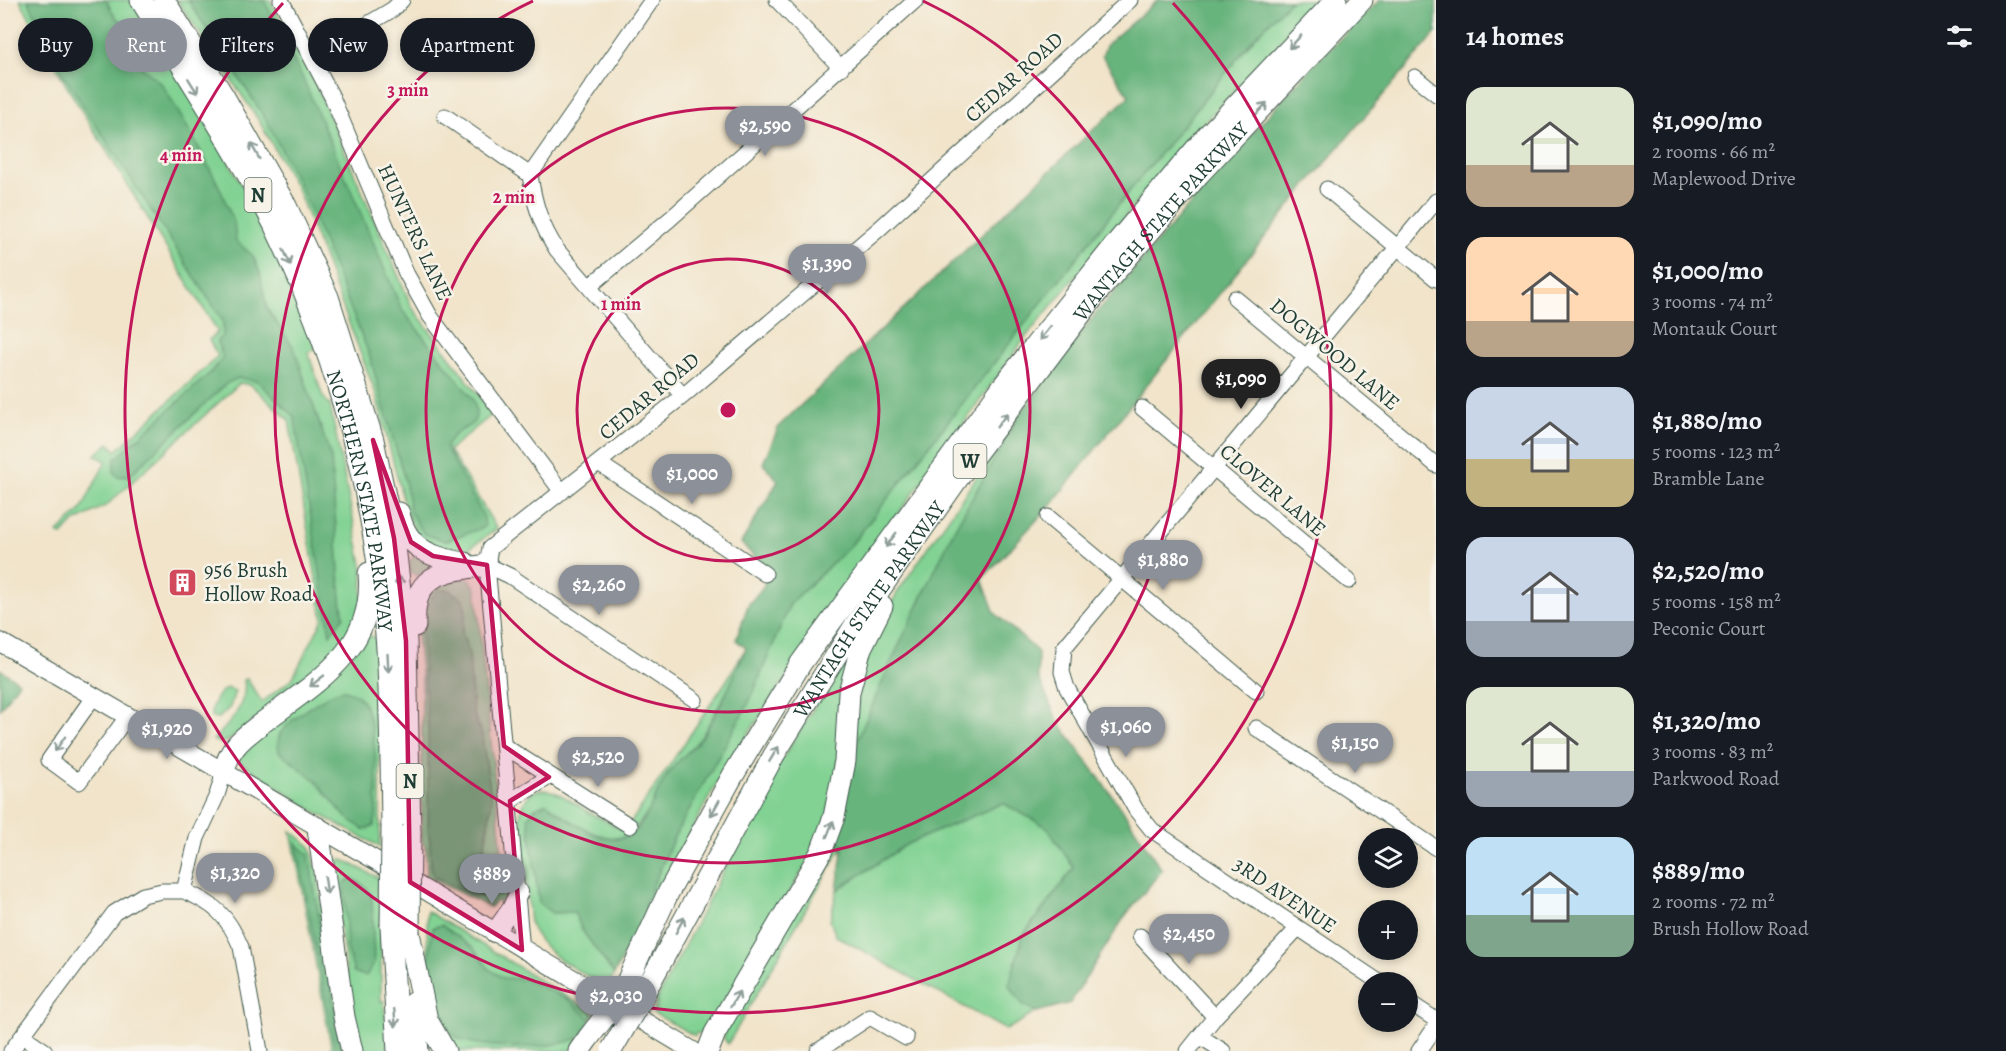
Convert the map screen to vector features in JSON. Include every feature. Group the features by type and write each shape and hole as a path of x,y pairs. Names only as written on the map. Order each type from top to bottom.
{"highway":[{"name":"NORTHERN STATE PARKWAY","path":"141,0 254,187 295,273 344,405 368,501 379,574 401,830"},
{"name":"NORTHERN STATE PARKWAY","path":"164,0 224,96 286,206 328,297 373,440 399,572 406,641 410,727 401,830 398,1051"},
{"name":"WANTAGH STATE PARKWAY","path":"644,972 673,884 732,777 808,653 1003,386 1119,240 1206,137 1336,0"},
{"name":"WANTAGH STATE PARKWAY","path":"601,1048 644,972 814,690 885,581 968,464 1096,294 1199,174 1362,0"},
{"path":"373,440 396,498 402,526 411,542 433,556 487,566"},
{"path":"708,1051 715,1033 821,852 834,817 845,761 849,692 861,648 872,622 924,541 968,464"},
{"path":"224,772 233,747 331,670 356,638 369,597 368,501"},
{"path":"410,727 417,597 426,583 440,573 487,566"},
{"path":"318,828 344,1017 352,1051"},
{"name":"NORTHERN STATE PARKWAY","path":"400,930 418,1051"},
{"path":"400,930 427,1020 446,1051"}],"main road":[{"path":"0,642 224,772 693,1051"},
{"path":"494,933 511,909 519,892"}],"street":[{"name":"HUNTERS LANE","path":"281,0 308,51"},
{"path":"378,18 402,0"},
{"path":"651,0 530,175 534,204 545,232 557,250 683,396"},
{"path":"777,0 841,68"},
{"path":"590,286 670,219 916,0"},
{"name":"CEDAR ROAD","path":"487,566 488,552 492,546 600,464 879,229 1130,0"},
{"name":"HUNTERS LANE","path":"319,72 332,97 406,273 430,316 562,492"},
{"path":"1415,77 1436,94"},
{"path":"445,116 530,175"},
{"path":"1327,189 1436,279"},
{"path":"1122,579 1436,201"},
{"name":"DOGWOOD LANE","path":"1235,298 1436,465"},
{"name":"CLOVER LANE","path":"1142,408 1349,580"},
{"path":"600,464 765,574"},
{"path":"1048,517 1256,691"},
{"path":"522,950 519,892 487,566 510,576 695,700"},
{"name":"3RD AVENUE","path":"1122,579 1064,648 1062,672 1067,688 1136,810 1152,831 1364,972"},
{"path":"94,696 49,760 79,782 127,717"},
{"path":"1256,728 1436,848"},
{"path":"504,746 549,777 630,826"},
{"path":"184,891 197,838 217,795 224,772"},
{"path":"510,801 549,777"},
{"path":"11,1051 114,913 143,895 162,891 184,891 207,900 225,917 234,932 241,947 261,1051"},
{"path":"1188,1051 1215,1017 1297,929"},
{"path":"1140,936 1215,1017"},
{"path":"1418,1008 1436,1020"},
{"path":"818,1051 870,1017 906,1038"},
{"path":"1419,1051 1436,1026"},
{"path":"23,1036 45,1051"},
{"path":"1201,1037 1223,1051"}],"highlighted area":[{"path":"373,440 411,542 433,556 487,565 504,746 549,777 510,801 522,950 410,882 406,641 394,538"}],"green space":[{"path":"20,0 131,0 142,18 105,18 105,72 175,72 212,133 269,237 316,349 308,352 323,397 330,405 363,569 362,602 350,636 330,662 228,741 220,743 213,740 236,713 245,689 244,680 247,679 262,702 292,679 323,619 289,420 251,385 240,383 107,505 74,522 62,535 57,533 81,510 106,461 95,455 109,443 116,451 218,356 209,340 218,332 59,72 93,72 93,18 30,18"},
{"path":"28,0 106,0 116,18 105,18 105,72 148,72 162,84 218,184 234,222 236,241 253,256 260,273 267,309 294,348 331,458 344,617 330,634 294,416 257,381 239,378 227,383 130,475 118,477 114,472 115,459 210,373 223,358 217,341 223,335 223,321 62,72 93,72 93,18 37,18"},
{"path":"177,0 270,0 280,18 199,18 199,32"},
{"path":"188,0 264,0 273,18 200,18"},
{"path":"1158,0 1291,0 1254,38 1115,209 851,545 790,604 749,702 675,835 647,899 644,918 614,974 582,930 574,912 552,913 539,903 528,817 535,808 546,803 596,835 618,839 628,836 640,825 667,775 697,743 708,727 726,694 746,648 736,640 748,605 763,587 768,571 741,543 778,481 763,463 779,426 1129,96 1102,56 1107,44"},
{"path":"1291,0 1320,0 1186,142 1025,338 868,556 724,770 644,918 647,899 675,835 749,702 790,604 851,545 1115,209 1254,38"},
{"path":"1380,0 1436,0 1436,33 1305,187 1050,506 982,579 995,613 1038,652 1038,676 1057,720 1124,812 1162,870 1125,916 1070,1003 1037,1012 1023,1005 1009,985 1023,936 1074,868 1047,827 1003,803 907,844 837,890 843,845 834,838 853,750 890,664 954,530 1020,414 1097,312 1203,189 1312,66"},
{"path":"296,48 317,87 412,307 493,414 449,450 497,529 461,554 425,550 406,511 375,391 299,193 258,119 226,72 296,72"},
{"path":"296,65 402,310 473,399 476,418 473,423 450,439 446,448 484,517 485,527 445,541 424,534 410,512 405,481 369,354 305,197 265,118 235,72 296,72"},
{"path":"1020,414 954,530 853,750 854,704 866,652 897,593"},
{"path":"417,555 431,563 430,569 417,576 411,572 410,560"},
{"path":"454,576 470,579 476,589 506,896 500,902 495,901 490,907 427,877 426,848 422,841 422,681 416,624 425,591"},
{"path":"437,590 449,590 463,599 466,612 462,633 469,653 473,713 482,735 492,801 482,864 487,879 485,896 475,896 434,877 431,866 428,831 428,729 420,616"},
{"path":"866,625 828,816 806,865 705,1034 696,1033 695,1036 653,1013 657,1004 655,1003 731,856 750,810"},
{"path":"366,634 376,638 380,702 375,704 380,733 380,847 317,813 238,761 238,751"},
{"path":"746,648 728,690 700,739 668,773 649,811 629,836 612,838 590,831 568,819 552,913 574,912 582,930 614,974 607,987 553,954 536,935 530,924 520,815 525,801 531,793 549,790 625,831 727,680"},
{"path":"0,669 19,682 0,709"},
{"path":"228,688 235,691 230,707 219,718 211,717 215,700 221,692"},
{"path":"345,690 357,695 365,706 373,736 376,817 374,826 364,830 344,815 315,780 279,752 278,747 280,734 291,721 330,695"},
{"path":"1003,803 1047,827 1074,868 1022,936 1023,1005 1037,1012 1006,1030 836,936 830,921 837,890 907,844"},
{"path":"291,831 310,846 317,870 343,1051 332,1051"},
{"path":"834,838 843,845 728,1044 724,1039 724,1032"},
{"path":"296,843 309,855 341,1051 335,1051"},
{"path":"341,859 381,879 381,1001 384,1001 388,1051 358,1051 331,864"},
{"path":"352,878 366,887 372,897 374,963 366,976 354,973 347,948 344,883"},
{"path":"427,911 594,1013 571,1051 453,1051 431,1017 428,990"},
{"path":"442,925 473,948 490,970 503,978 526,979 569,1000 591,1019 583,1035 556,1044 517,1047 478,1044 453,1035 437,1010 430,984 429,957 433,927"}],"place":[{"name":"956 Brush Hollow Road","path":"183,582"}]}
